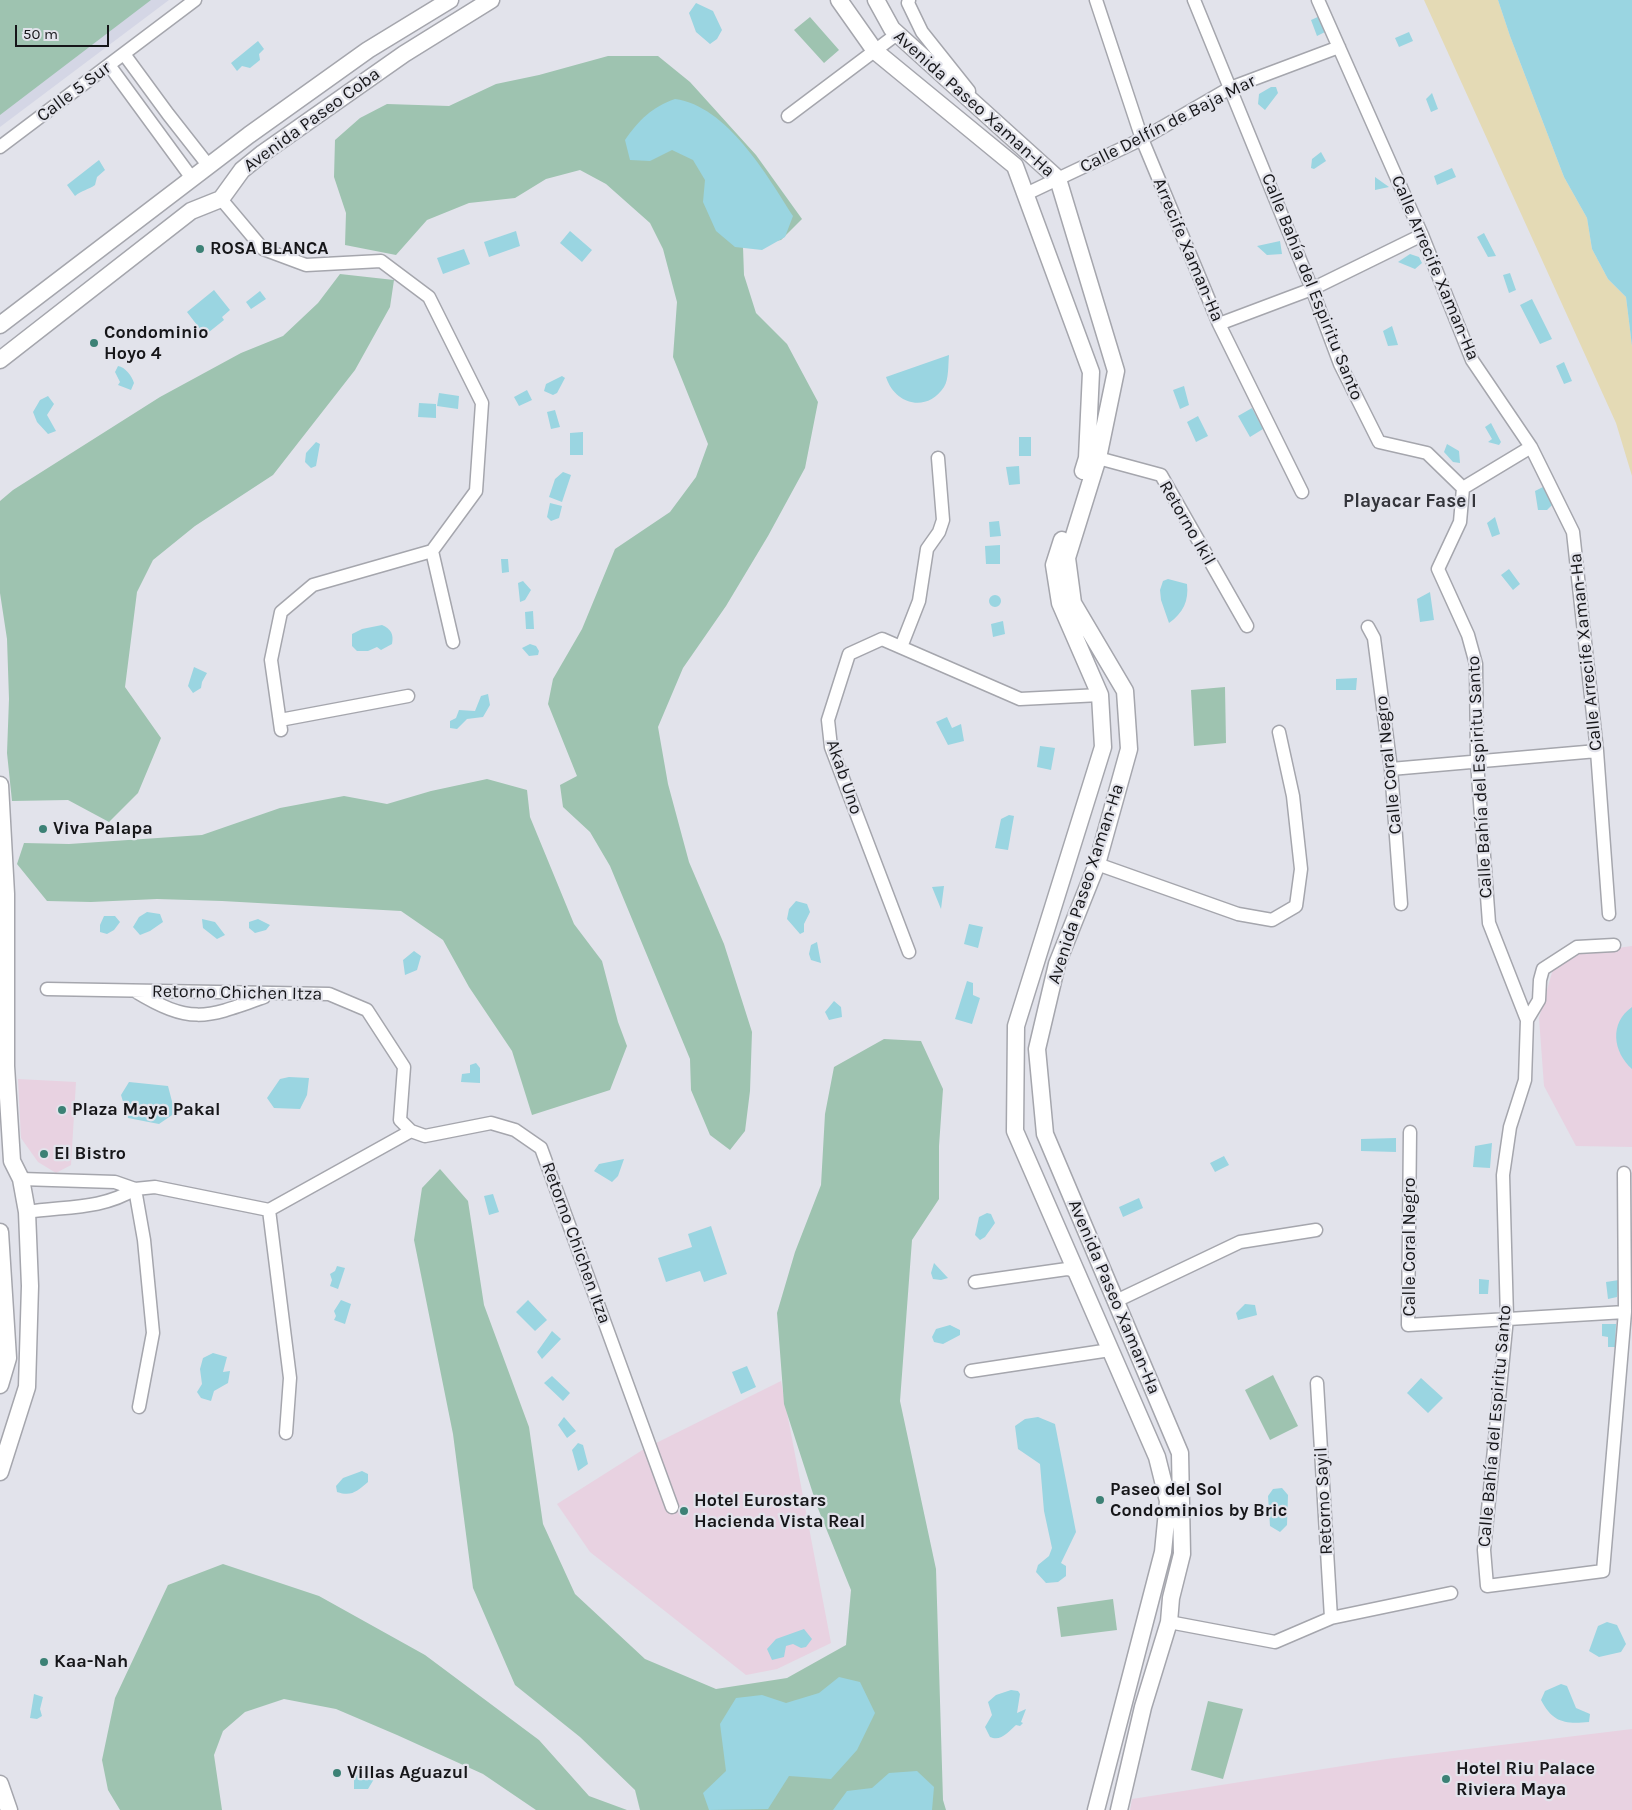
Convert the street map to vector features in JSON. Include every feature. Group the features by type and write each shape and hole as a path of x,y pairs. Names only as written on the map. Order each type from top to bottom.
{"main road":[{"name":"Avenida Paseo Coba","path":"0,325 149,213 208,164 368,50 450,0"},
{"name":"Avenida Paseo Coba","path":"220,199 242,170 263,153 404,54 491,0"},
{"name":"Avenida Paseo Xaman-Ha","path":"839,0 875,51 1015,166 1091,372 1087,458 1054,565 1060,603 1100,695 1103,747 1016,1026 1015,1132 1156,1457 1168,1502 1163,1552 1096,1810"},
{"name":"Avenida Paseo Xaman-Ha","path":"876,0 892,29 897,34 1058,179 1116,371 1098,458 1067,558 1073,603 1125,691 1129,749 1097,864 1057,964 1036,1049 1045,1134 1180,1453 1182,1554 1172,1598 1169,1622 1143,1707 1119,1810"},
{"path":"249,135 263,153"},
{"path":"0,360 190,211 220,199"},
{"path":"149,213 164,233"},
{"path":"0,785 6,894 6,1066 12,1161 21,1179 27,1212 30,1286 27,1387 0,1472"},
{"path":"1085,805 1111,812"},
{"path":"1049,921 1072,927"},
{"path":"0,1232 8,1358 0,1385"},
{"path":"1065,1247 1088,1236"},
{"path":"5,1288 30,1286"},
{"path":"1113,1357 1137,1353"},
{"path":"1163,1552 1182,1554"},
{"path":"0,1784 9,1810"}],"street":[{"name":"Calle 5 Sur","path":"0,147 196,0"},
{"path":"909,0 908,3 922,32 989,117"},
{"name":"Arrecife Xaman-Ha","path":"1096,0 1142,139 1219,324 1302,492"},
{"name":"Calle Bahía del Espiritu Santo","path":"1194,0 1312,289 1340,364 1379,442 1426,453 1463,488 1460,522 1438,569 1468,635 1476,664 1477,762 1489,923 1527,1020 1525,1080 1510,1127 1503,1175 1507,1318 1484,1550 1487,1586 1603,1571 1625,1312"},
{"name":"Calle Arrecife Xaman-Ha","path":"1318,0 1422,235 1472,360 1531,447 1573,532 1597,750 1609,914"},
{"path":"788,116 897,34"},
{"name":"Calle Delfín de Baja Mar","path":"1026,194 1142,139 1230,88 1338,47"},
{"path":"124,54 208,164"},
{"path":"110,65 191,177"},
{"path":"220,199 263,248 306,265 381,261 429,297 482,403 476,491 432,551 313,585 282,612 271,660 280,725 408,696"},
{"path":"1219,324 1312,289 1422,235"},
{"path":"1463,488 1531,447"},
{"path":"901,647 918,601 927,549 939,532 943,520 938,458"},
{"name":"Retorno Ikil","path":"1098,458 1161,475 1247,626"},
{"path":"432,551 453,642"},
{"name":"Calle Coral Negro","path":"1368,627 1374,638 1392,769 1400,904"},
{"name":"Akab Uno","path":"909,952 831,747 828,720 849,654 882,638 1020,699 1100,695"},
{"path":"1097,864 1238,914 1272,920 1296,906 1302,869 1293,796 1279,732"},
{"path":"1392,769 1597,750"},
{"path":"1527,1020 1539,1000 1540,980 1543,969 1577,947 1614,945"},
{"name":"Retorno Chichen Itza","path":"47,989 329,994 367,1010 404,1067 400,1120 411,1131 425,1136 491,1124 515,1130 541,1148 672,1507"},
{"path":"134,991 176,1011 201,1016 218,1013 271,994"},
{"path":"21,1179 115,1182 134,1188 155,1187 268,1210 411,1131"},
{"name":"Calle Coral Negro","path":"1410,1132 1408,1325 1507,1318"},
{"path":"1507,1318 1625,1312 1624,1173"},
{"path":"27,1212 97,1205 115,1200 134,1188"},
{"path":"134,1188 144,1240 153,1334 139,1406"},
{"path":"268,1210 290,1378 286,1433"},
{"path":"1116,1301 1240,1242 1316,1230"},
{"path":"975,1282 1067,1270 1075,1271"},
{"path":"972,1371 1113,1357"},
{"name":"Retorno Sayil","path":"1317,1383 1331,1618"},
{"path":"1169,1622 1275,1642 1331,1618 1451,1592"}],"shaded area":[{"path":"0,0 169,0 0,127"},
{"path":"1632,946 1632,1147 1576,1146 1544,1086 1539,1018 1553,969 1581,953"},
{"path":"18,1079 76,1082 71,1165 56,1173 38,1162 21,1138"},
{"name":"Hotel Eurostars Hacienda Vista Real","path":"781,1381 831,1643 777,1669 746,1675 590,1552 557,1504 644,1449"},
{"name":"Hotel Riu Palace Riviera Maya","path":"1632,1729 1632,1810 1130,1810 1132,1799 1387,1759"}],"green space":[{"path":"0,0 151,0 0,115"},
{"path":"810,17 839,50 824,63 794,30"},
{"path":"608,56 658,56 690,82 756,155 802,219 781,240 743,247 744,275 756,313 787,344 818,402 805,468 768,536 726,606 683,668 658,727 668,784 689,862 724,944 752,1032 750,1091 745,1131 730,1150 710,1135 691,1090 690,1059 610,866 590,832 563,807 560,785 577,776 548,704 553,679 582,629 615,549 670,512 696,477 708,444 673,357 677,302 663,249 650,223 606,184 580,170 546,179 515,198 469,203 427,220 396,255 345,245 346,213 334,177 335,140 360,118 387,104 449,106 496,84 539,75"},
{"path":"340,274 394,280 390,307 355,370 273,475 195,526 153,560 137,592 125,687 161,738 138,793 109,822 68,800 12,801 7,753 9,699 7,639 0,593 0,501 13,490 160,397 241,353 283,336 318,303"},
{"path":"1225,687 1226,743 1194,746 1191,690"},
{"path":"487,779 527,790 530,817 574,924 602,961 618,1022 627,1046 610,1090 532,1115 512,1051 469,987 443,940 401,911 157,899 91,902 47,901 17,864 24,843 69,844 202,835 280,808 344,796 387,804 431,791"},
{"path":"884,1039 921,1041 943,1089 939,1146 939,1199 912,1240 900,1401 936,1569 943,1800 946,1810 640,1810 635,1790 580,1737 515,1685 473,1588 453,1434 414,1240 422,1188 440,1169 468,1201 484,1305 529,1427 543,1524 575,1594 645,1659 716,1689 787,1678 846,1645 851,1590 817,1506 784,1404 777,1313 795,1252 821,1185 825,1114 834,1067"},
{"path":"1273,1375 1298,1426 1270,1440 1245,1390"},
{"path":"223,1564 319,1596 425,1655 539,1740 589,1796 627,1810 536,1810 483,1774 397,1735 336,1709 284,1699 245,1712 223,1731 214,1755 222,1810 120,1810 108,1790 102,1760 115,1698 168,1585"},
{"path":"1113,1599 1117,1630 1061,1637 1057,1607"},
{"path":"1208,1701 1243,1709 1223,1779 1191,1770"}],"sand":[{"path":"1424,0 1498,0 1564,177 1587,218 1592,249 1608,279 1626,297 1632,346 1632,476 1616,423"}],"water":[{"path":"1498,0 1632,0 1632,346 1626,297 1608,279 1592,249 1587,218 1564,177"},
{"path":"696,3 713,11 722,30 717,39 710,44 696,32 689,13"},
{"path":"1320,16 1327,31 1317,36 1311,20"},
{"path":"1409,32 1413,41 1399,47 1395,38"},
{"path":"258,41 264,49 259,54 260,60 250,68 242,66 237,71 231,63"},
{"path":"1271,87 1276,87 1278,93 1265,110 1258,104 1259,94"},
{"path":"1432,93 1438,109 1431,112 1426,99"},
{"path":"675,99 694,104 712,114 744,145 771,181 793,216 785,237 762,250 735,247 716,231 703,202 705,180 693,160 672,150 650,161 630,160 625,140 630,133 653,110"},
{"path":"1321,152 1326,161 1314,169 1311,168 1312,159"},
{"path":"99,160 105,170 97,177 95,185 75,196 67,185"},
{"path":"1452,168 1456,177 1437,185 1434,176"},
{"path":"1375,177 1389,187 1375,190"},
{"path":"516,231 520,246 489,257 484,242"},
{"path":"570,231 592,250 582,262 560,243"},
{"path":"1484,233 1496,256 1488,257 1477,237"},
{"path":"1280,241 1282,254 1267,255 1257,246"},
{"path":"464,249 470,264 443,274 437,258"},
{"path":"1410,254 1419,257 1422,263 1415,269 1398,262"},
{"path":"1510,273 1516,290 1509,293 1503,275"},
{"path":"214,290 230,310 222,317 224,320 209,332 206,328 200,329 187,312"},
{"path":"260,291 266,299 251,309 246,302"},
{"path":"1532,299 1552,339 1540,344 1520,305"},
{"path":"1392,326 1398,345 1388,346 1383,331"},
{"path":"949,355 946,384 937,395 929,400 921,403 912,402 896,394 890,387 886,377"},
{"path":"1564,362 1572,381 1564,384 1556,366"},
{"path":"118,366 126,370 132,378 134,383 131,390 118,385 120,382 115,372"},
{"path":"562,376 565,378 557,393 553,395 544,391 546,384"},
{"path":"1184,386 1189,405 1180,409 1173,390"},
{"path":"527,390 532,400 519,406 514,397"},
{"path":"439,393 459,396 458,409 437,406"},
{"path":"48,396 54,404 47,415 56,431 48,434 37,422 33,412 40,400"},
{"path":"419,403 436,404 436,418 418,417"},
{"path":"1252,408 1263,429 1250,437 1238,416"},
{"path":"555,410 560,427 551,429 547,412"},
{"path":"1198,416 1208,436 1196,442 1187,422"},
{"path":"1491,423 1501,442 1499,445 1488,442 1492,439 1485,427"},
{"path":"583,432 583,455 570,455 570,433"},
{"path":"1019,437 1031,437 1031,456 1019,456"},
{"path":"316,442 320,444 316,466 311,468 305,462 306,453"},
{"path":"1447,444 1459,451 1460,463 1453,462 1444,452"},
{"path":"1019,466 1020,484 1009,485 1006,467"},
{"path":"563,472 571,475 562,502 549,497 555,479"},
{"path":"1543,487 1547,491 1552,505 1547,510 1538,510 1535,491"},
{"path":"550,503 562,506 559,518 551,521 547,517"},
{"path":"1495,517 1500,534 1492,537 1487,523"},
{"path":"999,521 1001,536 990,537 989,522"},
{"path":"1000,545 1000,564 986,564 985,546"},
{"path":"501,559 508,559 509,572 502,573"},
{"path":"1509,569 1520,584 1513,590 1501,575"},
{"path":"1168,579 1187,584 1187,596 1184,606 1169,623 1161,600 1160,590 1163,581"},
{"path":"523,581 531,590 525,600 520,602 518,583"},
{"path":"1430,592 1434,620 1420,622 1417,599"},
{"path":"993,595 997,595 1001,601 997,607 993,607 989,603 989,599"},
{"path":"533,611 534,629 526,629 525,612"},
{"path":"1003,621 1005,634 993,637 991,624"},
{"path":"382,625 391,632 393,637 392,644 381,650 377,647 368,651 357,651 352,646 352,634 362,629"},
{"path":"530,644 536,646 539,651 538,655 529,656 522,648"},
{"path":"194,667 207,673 201,688 193,693 188,686"},
{"path":"1357,678 1356,690 1336,690 1336,679"},
{"path":"488,694 490,705 483,717 467,719 457,729 450,728 450,721 456,718 459,710 475,711 481,696"},
{"path":"947,717 952,728 961,724 964,741 948,745 936,722"},
{"path":"1040,746 1055,748 1051,770 1037,767"},
{"path":"1009,815 1014,816 1008,850 995,848 1001,819"},
{"path":"944,886 941,909 932,887"},
{"path":"796,901 807,904 810,912 804,924 804,932 800,934 787,919 789,909"},
{"path":"147,912 160,914 163,922 140,935 133,927 139,917"},
{"path":"104,916 115,916 120,922 114,930 107,934 100,932 100,925"},
{"path":"202,919 215,922 225,935 217,939 203,928"},
{"path":"258,919 270,925 266,930 255,933 249,928 249,922"},
{"path":"969,924 983,927 978,948 964,944"},
{"path":"817,942 821,963 811,960 809,954 811,945"},
{"path":"414,951 421,956 417,970 405,975 403,960"},
{"path":"967,981 973,983 973,995 980,998 972,1024 955,1019"},
{"path":"834,1001 841,1007 842,1017 829,1020 825,1012"},
{"path":"1632,1007 1632,1069 1621,1054 1616,1038 1620,1021"},
{"path":"476,1063 480,1068 480,1083 461,1082 462,1074 470,1073 470,1065"},
{"path":"289,1077 309,1078 307,1095 300,1109 274,1108 267,1098 280,1079"},
{"path":"129,1082 168,1086 175,1113 159,1124 128,1118 121,1095"},
{"path":"1396,1138 1396,1152 1361,1151 1361,1139"},
{"path":"1492,1143 1490,1168 1473,1167 1475,1146"},
{"path":"1224,1156 1229,1165 1215,1172 1210,1163"},
{"path":"624,1159 618,1176 612,1182 594,1171 599,1164"},
{"path":"493,1194 499,1212 489,1215 484,1196"},
{"path":"1139,1198 1143,1208 1123,1217 1119,1207"},
{"path":"987,1213 991,1214 995,1223 985,1237 980,1240 975,1235 979,1217"},
{"path":"711,1226 727,1274 704,1282 700,1271 666,1282 658,1258 692,1247 688,1234"},
{"path":"934,1263 948,1278 941,1280 933,1279 931,1273"},
{"path":"337,1266 345,1268 338,1289 330,1286 332,1280 330,1274 335,1271"},
{"path":"1479,1279 1489,1280 1488,1294 1479,1294"},
{"path":"1619,1280 1617,1297 1608,1299 1606,1282"},
{"path":"341,1300 351,1304 345,1324 334,1320 336,1316 334,1311"},
{"path":"528,1300 547,1320 535,1331 516,1312"},
{"path":"1245,1304 1255,1305 1257,1315 1238,1320 1236,1313"},
{"path":"1602,1324 1616,1324 1615,1347 1608,1347 1608,1337 1602,1336"},
{"path":"950,1325 960,1330 960,1335 943,1344 934,1342 932,1337 936,1329"},
{"path":"552,1331 561,1339 542,1359 537,1352"},
{"path":"213,1353 227,1357 223,1372 230,1371 228,1383 214,1391 211,1401 201,1398 197,1392 202,1384 200,1369 203,1358"},
{"path":"747,1366 756,1387 741,1394 732,1372"},
{"path":"552,1376 570,1393 563,1401 544,1383"},
{"path":"1421,1378 1443,1398 1428,1413 1407,1393"},
{"path":"564,1417 576,1431 567,1438 558,1425"},
{"path":"1038,1417 1055,1424 1076,1532 1061,1563 1066,1566 1066,1576 1058,1582 1046,1583 1036,1572 1038,1565 1049,1556 1052,1548 1044,1511 1040,1464 1018,1449 1015,1426 1025,1419"},
{"path":"578,1443 583,1445 588,1464 578,1471 572,1450"},
{"path":"362,1471 368,1474 368,1482 351,1493 337,1492 336,1486 343,1478"},
{"path":"1282,1488 1288,1495 1287,1525 1280,1532 1270,1526 1268,1496 1273,1489"},
{"path":"1607,1622 1617,1625 1626,1644 1621,1652 1599,1657 1589,1651 1598,1626"},
{"path":"804,1629 812,1639 806,1647 801,1648 793,1644 786,1646 784,1657 772,1660 767,1649 776,1639"},
{"path":"839,1677 860,1682 875,1713 857,1750 831,1779 789,1776 768,1809 709,1810 703,1793 726,1771 720,1724 736,1698 762,1695 786,1703 819,1693"},
{"path":"1561,1684 1567,1686 1576,1708 1590,1714 1589,1722 1566,1722 1555,1718 1546,1708 1541,1700 1545,1691"},
{"path":"1011,1690 1018,1691 1020,1694 1017,1713 1026,1709 1021,1722 1023,1723 1020,1726 1016,1725 1001,1737 990,1737 985,1727 992,1715 988,1702 996,1695"},
{"path":"34,1694 43,1697 40,1709 42,1716 37,1719 30,1718"},
{"path":"917,1771 934,1787 932,1810 833,1810 847,1791 872,1788 889,1773"},
{"path":"364,1773 374,1779 368,1789 354,1789 354,1776"}],"place":[{"name":"ROSA BLANCA","path":"200,249"},
{"name":"Condominio Hoyo 4","path":"94,343"},
{"name":"Viva Palapa","path":"43,829"},
{"name":"Plaza Maya Pakal","path":"62,1110"},
{"name":"El Bistro","path":"44,1154"},
{"name":"Paseo del Sol Condominios by Bric","path":"1100,1500"},
{"name":"Hotel Eurostars Hacienda Vista Real","path":"684,1511"},
{"name":"Kaa-Nah","path":"44,1662"},
{"name":"Villas Aguazul","path":"337,1773"},
{"name":"Hotel Riu Palace Riviera Maya","path":"1446,1779"}],"district":[{"name":"Playacar Fase I","path":"1410,502"}]}
